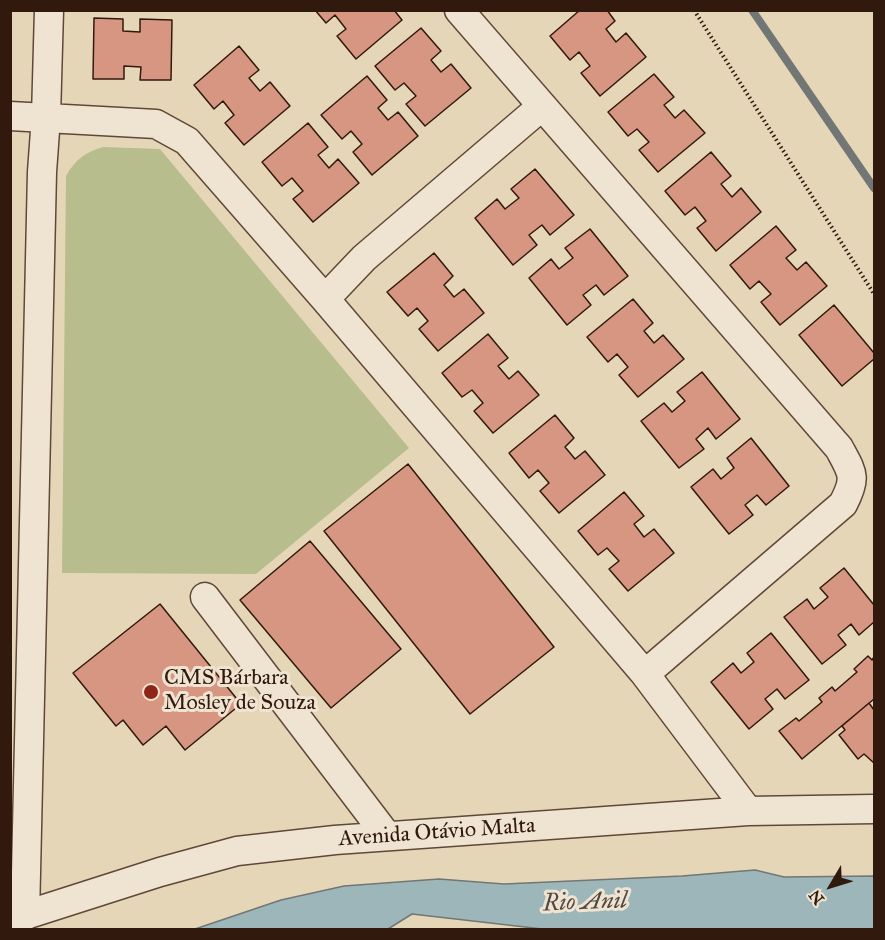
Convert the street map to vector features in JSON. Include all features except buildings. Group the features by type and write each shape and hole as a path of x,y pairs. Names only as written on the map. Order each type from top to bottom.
{"street":[{"path":"18,918 49,10"},
{"path":"459,10 839,448 852,471 852,487 843,504 645,674"},
{"path":"325,299 364,258 542,107"},
{"path":"10,116 156,124 187,141 645,674 748,811"},
{"path":"205,597 387,837"},
{"name":"Avenida Otávio Malta","path":"18,918 160,872 237,851 387,837 748,811 874,809"}],"path":[{"path":"694,10 874,294"}],"green space":[{"path":"103,147 160,149 409,448 256,574 62,573 66,176 81,157"}],"water":[{"name":"Rio Anil","path":"755,870 784,877 874,876 874,929 551,930 412,914 388,929 195,929 281,900 344,886 439,879 504,884 682,876"}],"waterway":[{"path":"752,10 874,188"}],"place":[{"name":"CMS Bárbara Mosley de Souza","path":"151,692"}]}
